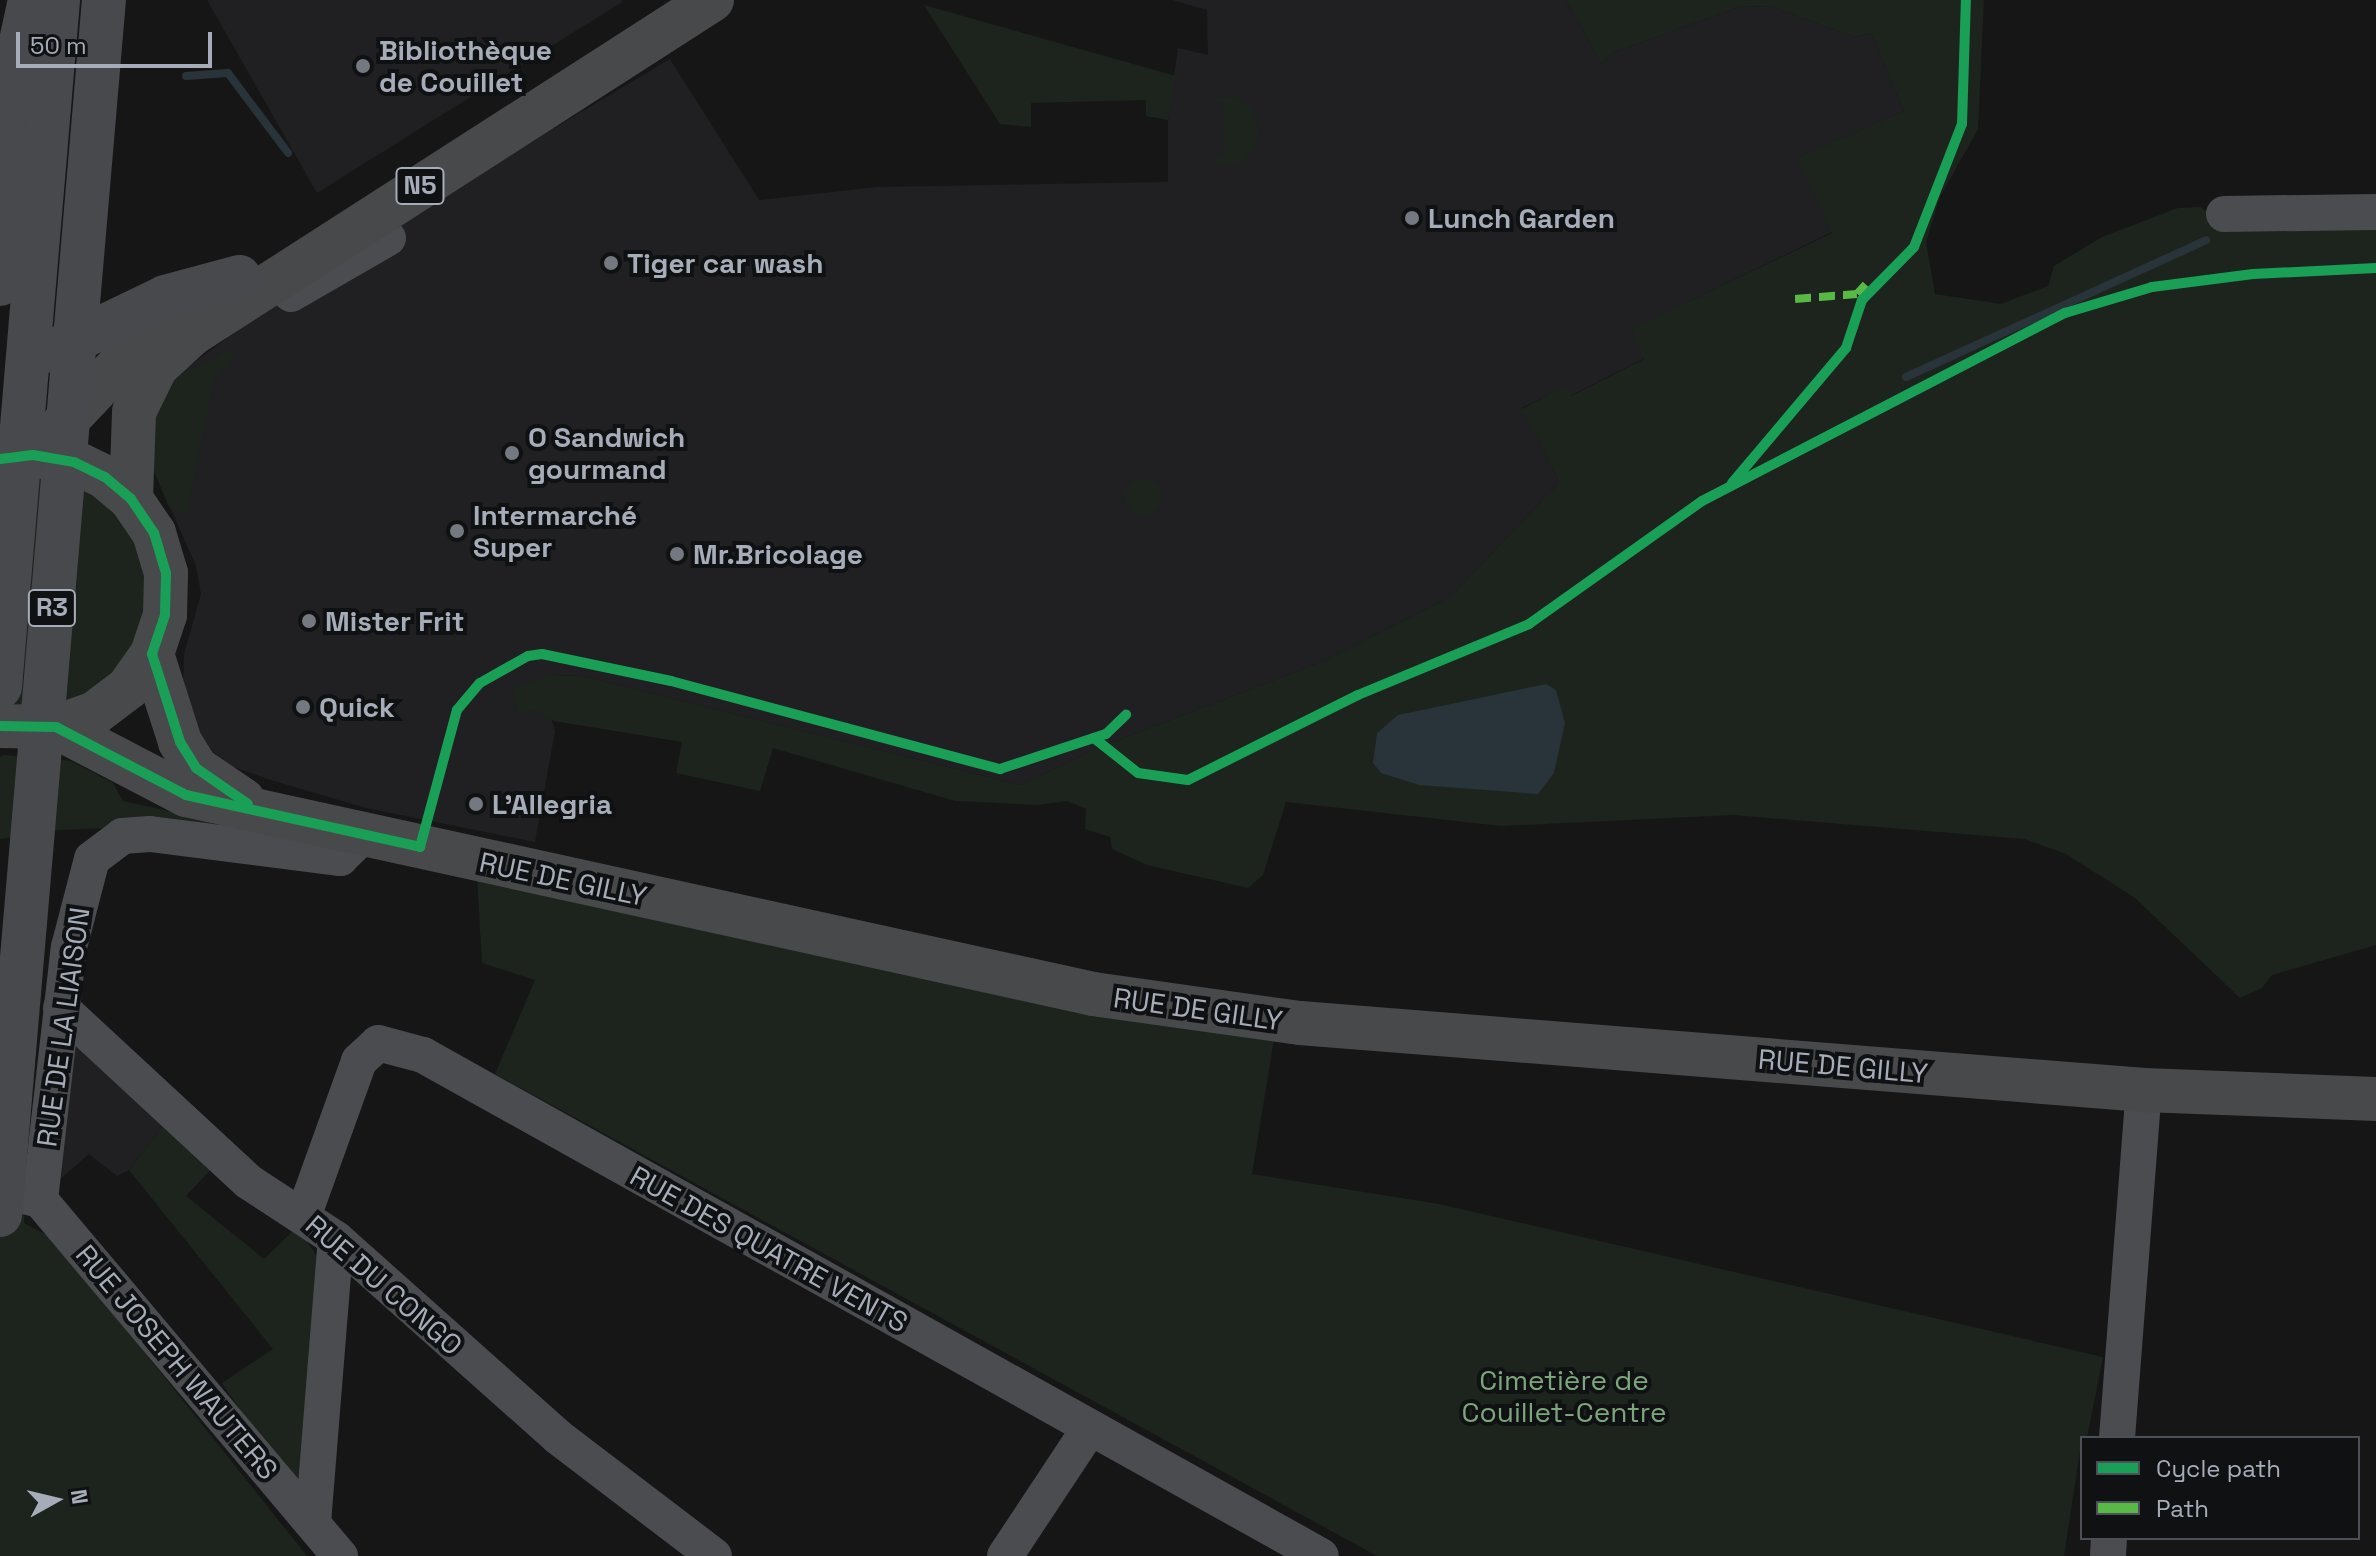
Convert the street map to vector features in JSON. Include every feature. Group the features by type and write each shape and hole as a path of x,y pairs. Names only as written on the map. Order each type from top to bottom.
{"highway":[{"path":"0,39 10,0"},
{"path":"0,284 4,120 30,0"},
{"name":"R3","path":"0,687 58,0"},
{"name":"R3","path":"0,1215 104,0"},
{"path":"0,332 20,350 48,353 165,297 239,277"},
{"path":"0,332 25,456"}],"main road":[{"name":"N5","path":"25,456 65,422 145,338 667,0"},
{"name":"N5","path":"131,499 130,430 156,367 247,295 712,0"},
{"path":"0,726 56,727 95,713 128,688 152,654 165,615 166,573 154,533 131,499 105,477 74,462 25,456"},
{"path":"152,654 180,742 196,768 255,808"},
{"name":"RUE DE GILLY","path":"56,727 186,795 1108,996 1300,1023 2144,1090 2376,1099"}],"street":[{"path":"2224,214 2376,212"},
{"path":"156,367 388,238"},
{"name":"RUE DE LA LIAISON","path":"40,1200 69,947 92,859 107,844 150,834 340,858 364,835"},
{"name":"RUE DU CONGO","path":"61,1008 249,1182 304,1214 336,1239 558,1437 714,1556"},
{"name":"RUE DES QUATRE VENTS","path":"304,1214 359,1061 378,1043 423,1055 1321,1556"},
{"path":"2117,1436 2144,1090"},
{"path":"0,1190 40,1200"},
{"name":"RUE JOSEPH WAUTERS","path":"40,1200 340,1556"},
{"path":"313,1523 336,1239"},
{"path":"1005,1556 1089,1429"}],"shaded area":[{"path":"207,0 621,0 622,2 317,193"},
{"path":"1172,0 1566,0 1602,64 1612,53 1739,7 1770,6 1855,37 1871,33 1904,111 1798,158 1832,232 1632,329 1645,358 1570,396 1564,387 1522,408 1559,482 1451,597 1324,661 1103,746 1020,785 582,676 553,675 535,711 550,715 555,731 535,842 366,808 274,781 233,767 199,742 183,688 184,654 201,594 196,566 158,480 164,384 349,250 670,59 759,200 877,187 1168,182 1168,120 1178,48 1208,55 1207,10"},
{"path":"1546,684 1556,690 1565,723 1554,773 1538,794 1419,785 1381,773 1373,763 1377,733 1398,715"},
{"path":"75,1037 163,1126 129,1170 117,1176 89,1154 61,1178 53,1169"}],"green space":[{"path":"1566,0 1984,0 1978,129 1940,197 1926,242 1935,294 2001,304 2048,286 2054,266 2102,237 2178,208 2200,207 2226,225 2376,220 2376,945 2272,975 2262,988 2240,998 2135,898 2066,854 2024,839 1733,815 1501,826 1286,802 1263,875 1248,888 1147,865 1112,849 1110,837 1085,829 1086,809 1067,801 1037,805 955,801 773,748 760,791 676,773 682,742 554,721 535,711 518,712 512,687 553,675 582,676 1020,785 1103,746 1324,661 1451,597 1559,482 1522,409 1564,386 1571,396 1644,359 1631,329 1832,233 1797,158 1904,111 1871,33 1855,37 1770,6 1739,7 1612,53 1602,64"},
{"path":"924,5 1176,76 1168,120 1146,116 1146,100 1031,103 1031,127 1000,124"},
{"path":"1236,97 1252,109 1259,127 1256,147 1243,161 1223,166 1205,159 1223,157 1224,104 1213,98"},
{"path":"225,352 237,353 215,377 186,515 169,507 148,457 148,433 164,384"},
{"path":"29,474 101,494 145,554 144,630 125,664 96,689 60,704 22,706 0,699"},
{"path":"1143,479 1156,484 1161,497 1156,510 1143,515 1130,510 1125,497 1130,484"},
{"path":"0,757 71,761 113,783 123,801 225,823 59,830 0,839"},
{"name":"Cimetière de Couillet-Centre","path":"477,877 1275,1033 1252,1174 1439,1204 2103,1357 2087,1436 2080,1436 2064,1556 1377,1556 495,1074 535,980 482,963"},
{"path":"163,1126 216,1164 186,1196 264,1259 297,1227 325,1268 303,1485 274,1459 222,1383 273,1349 129,1170"},
{"path":"0,1203 25,1209 24,1223 54,1239 307,1556 0,1556"}],"waterway":[{"path":"186,76 228,73 288,153"},
{"path":"1906,377 2206,240"}],"marked path":[{"path":"1795,299 1857,294 1866,284"}],"cycle path":[{"path":"1732,483 1846,348 1862,300 1914,247 1962,124 1966,0"},
{"path":"1094,738 1138,773 1188,780 1358,695 1529,624 1702,501 2065,313 2152,287 2253,274 2376,268"},
{"path":"0,459 33,455 74,462 105,477 131,499 154,533 166,573 165,615 152,654 180,742 196,768 248,804"},
{"path":"0,726 56,727 186,795 420,847 457,710 480,683 528,656 542,654 671,681 1000,769 1106,734 1126,715"}],"place":[{"name":"Bibliothèque de Couillet","path":"363,66"},
{"name":"Lunch Garden","path":"1412,218"},
{"name":"Tiger car wash","path":"611,263"},
{"name":"O Sandwich gourmand","path":"512,453"},
{"name":"Intermarché Super","path":"457,531"},
{"name":"Mr.Bricolage","path":"677,554"},
{"name":"Mister Frit","path":"309,621"},
{"name":"Quick","path":"303,707"},
{"name":"L'Allegria","path":"476,804"}]}
